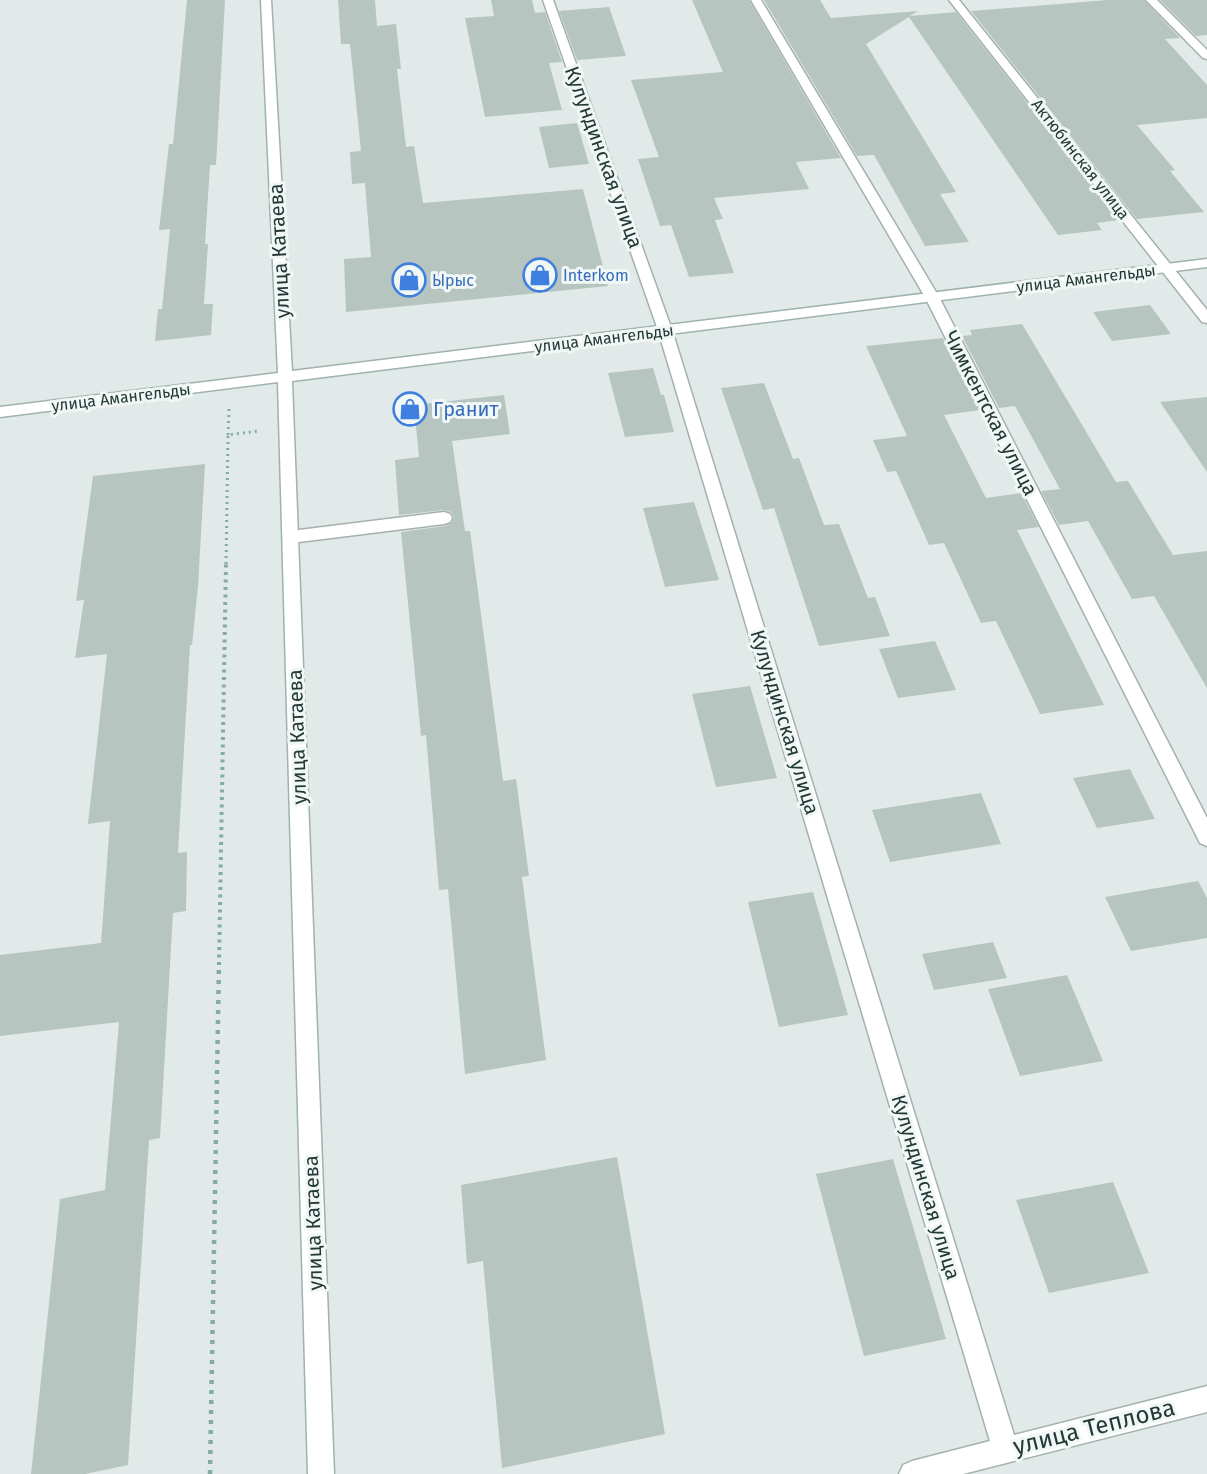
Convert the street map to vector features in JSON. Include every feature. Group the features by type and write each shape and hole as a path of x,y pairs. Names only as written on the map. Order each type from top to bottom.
{"street":[{"name":"улица Катаева","path":"266,0 287,428 321,1474"},
{"name":"Кулундинская улица","path":"548,0 665,330 1006,1450"},
{"name":"Чимкентская улица","path":"756,0 932,297 1207,837"},
{"name":"Актюбинская улица","path":"954,0 1207,319"},
{"path":"1151,0 1207,56"},
{"name":"улица Амангельды","path":"0,412 1207,263"},
{"path":"291,537 444,518"},
{"name":"улица Теплова","path":"912,1474 1207,1399"}],"path":[{"path":"210,1474 228,435 287,428"}],"building":[{"path":"187,0 225,0 216,165 210,165 205,244 208,244 204,304 213,304 211,335 155,341 158,309 162,309 170,229 159,230 169,144 173,144"},
{"path":"338,0 375,0 377,26 396,24 401,69 397,69 406,147 414,146 423,203 583,189 608,286 346,312 344,259 371,257 365,183 352,184 350,152 361,151 350,44 341,44"},
{"path":"491,0 532,0 535,13 545,12 562,62 549,63 562,110 485,117 465,18 494,16"},
{"path":"692,0 749,0 841,158 796,162 809,189 714,198 723,219 715,220 734,273 689,277 671,225 660,226 638,159 659,157 631,80 723,72"},
{"path":"764,0 820,0 831,18 918,11 910,16 956,12 1119,220 1097,223 1102,230 1058,235 909,17 866,44 956,192 940,194 969,242 925,246 874,155 857,156"},
{"path":"1108,0 1144,0 1180,38 1165,39 1207,85 1207,118 1137,125 1175,170 1170,171 1204,212 1137,219 971,11"},
{"path":"1160,0 1207,0 1207,35 1196,36"},
{"path":"609,7 626,56 577,60 559,11"},
{"path":"577,123 589,164 549,168 539,127"},
{"path":"1150,305 1171,334 1112,341 1093,312"},
{"path":"1022,324 1116,482 1128,481 1173,555 1207,551 1207,688 1154,596 1132,599 1088,521 1059,525 1041,491 1060,489 1015,406 999,408 962,336 972,335 970,330"},
{"path":"943,338 980,410 944,415 986,498 1021,493 1039,527 1017,530 1104,705 1040,714 996,621 981,623 944,543 929,545 896,471 887,472 873,440 907,436 866,346"},
{"path":"653,368 661,395 664,395 674,432 625,437 608,373"},
{"path":"764,383 793,459 799,458 824,525 839,524 868,598 875,597 890,636 819,646 774,508 763,510 721,388"},
{"path":"504,395 510,434 452,441 465,531 470,531 503,781 516,779 529,876 522,877 546,1060 465,1074 448,889 439,890 426,735 421,736 401,532 445,526 452,523 454,517 451,512 444,510 399,515 395,460 419,457 414,405"},
{"path":"1207,397 1207,472 1160,402"},
{"path":"205,464 198,586 192,645 190,645 178,853 187,852 186,911 173,913 160,1138 149,1140 128,1465 85,1474 31,1474 60,1199 105,1190 119,1022 0,1036 0,955 101,943 110,821 88,824 107,654 75,658 84,600 76,601 93,476"},
{"path":"694,502 719,580 665,587 643,508"},
{"path":"935,641 956,690 898,698 879,649"},
{"path":"750,686 777,778 716,787 692,694"},
{"path":"1130,769 1155,819 1097,828 1073,778"},
{"path":"981,793 1001,844 890,862 872,810"},
{"path":"1198,881 1207,898 1207,938 1131,951 1105,897"},
{"path":"813,892 848,1015 779,1027 748,902"},
{"path":"993,942 1007,978 934,990 922,954"},
{"path":"1067,975 1103,1061 1020,1076 988,989"},
{"path":"617,1157 665,1434 502,1468 483,1261 467,1264 461,1185"},
{"path":"893,1159 946,1339 864,1356 816,1174"},
{"path":"1113,1182 1149,1273 1049,1293 1016,1200"}],"place":[{"name":"Interkom","path":"540,275"},
{"name":"Ырыс","path":"409,280"},
{"name":"Гранит","path":"410,409"}]}
